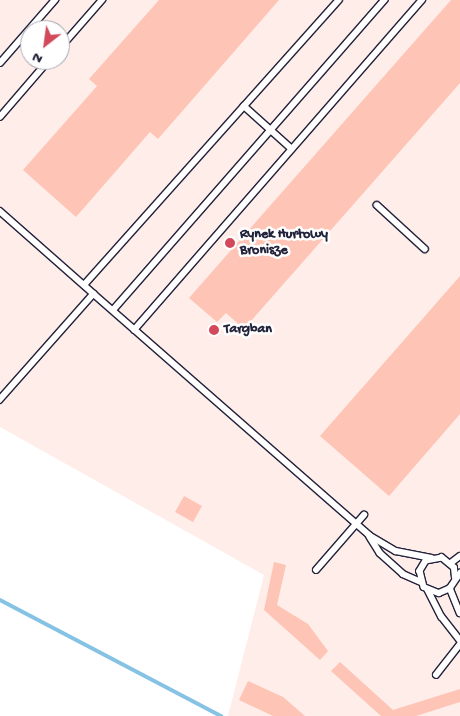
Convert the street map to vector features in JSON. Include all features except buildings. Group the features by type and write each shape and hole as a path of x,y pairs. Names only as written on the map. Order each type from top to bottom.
{"lane":[{"path":"0,63 55,0"},
{"path":"70,37 102,0"},
{"path":"84,285 339,0"},
{"path":"112,310 384,0"},
{"path":"134,330 422,0"},
{"path":"0,117 40,70"},
{"path":"244,106 292,149"},
{"path":"377,204 426,248"},
{"path":"0,211 369,535 396,551 432,558 442,558 451,563 455,578"},
{"path":"0,400 94,294"},
{"path":"316,570 364,515"},
{"path":"369,535 380,553 397,569 421,582 428,590 442,617 460,640"},
{"path":"451,563 460,556"},
{"path":"421,582 422,565 432,558"},
{"path":"428,590 440,593 450,588 460,573"},
{"path":"450,588 460,613"},
{"path":"436,675 460,644"}],"shaded area":[{"name":"Rynek Hurtowy Bronisze","path":"0,0 460,0 460,716 228,716 264,575 0,427"}],"waterway":[{"path":"0,600 221,716"}],"place":[{"name":"Rynek Hurtowy Bronisze","path":"230,243"},
{"name":"Targban","path":"214,330"}]}
